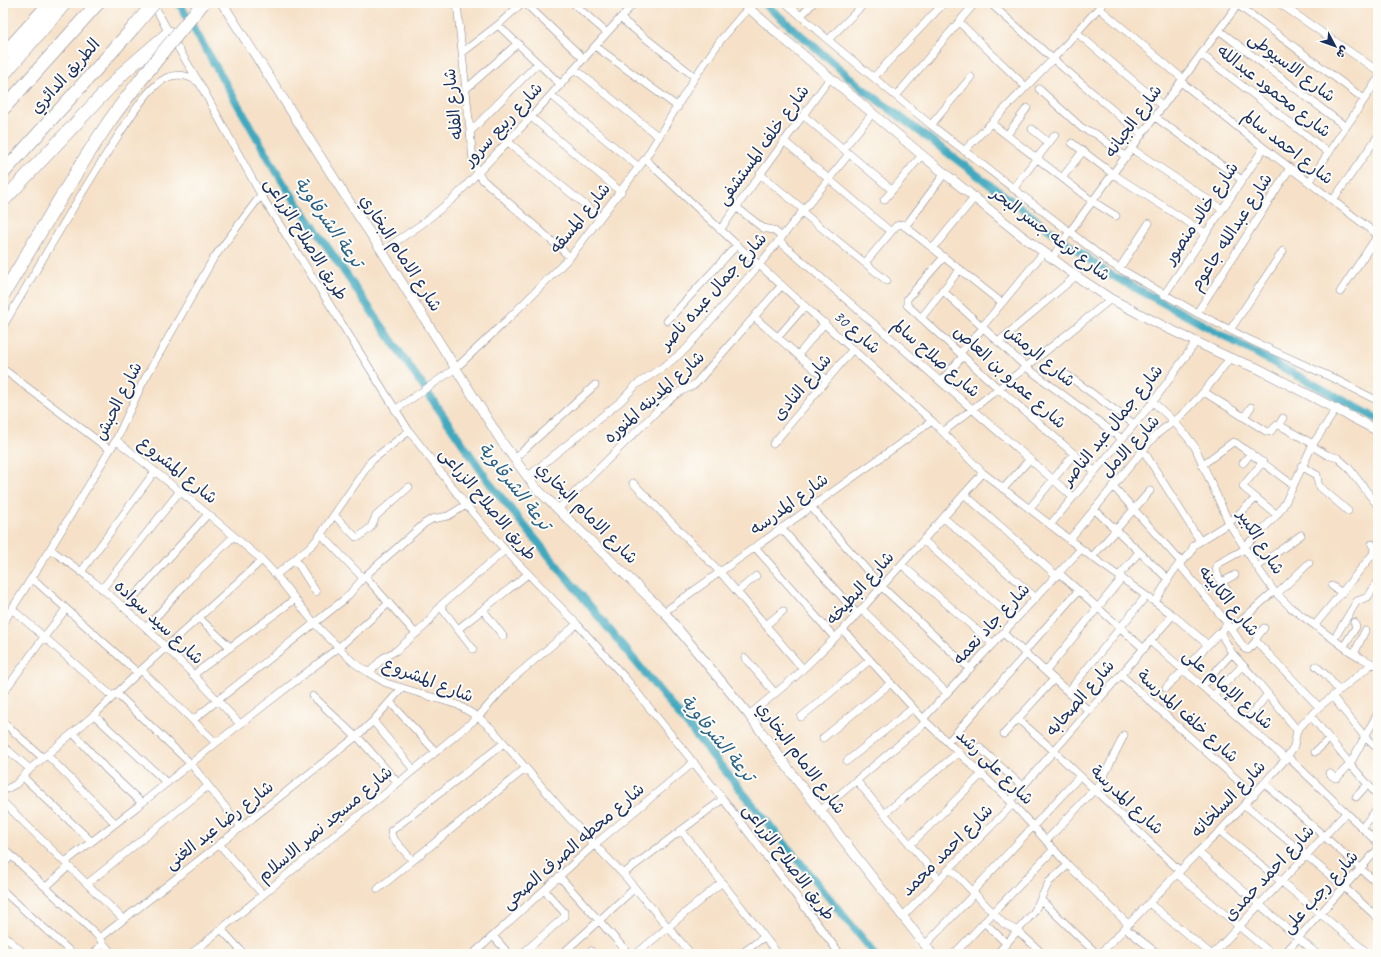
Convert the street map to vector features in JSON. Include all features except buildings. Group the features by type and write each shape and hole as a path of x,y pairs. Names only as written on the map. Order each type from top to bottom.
{"highway":[{"path":"3,55 50,3"},
{"path":"3,75 65,3"},
{"name":"الطريق الدائري","path":"3,109 98,3"},
{"name":"الطريق الدائري","path":"3,173 154,3"},
{"path":"3,295 66,189 111,120 150,68 204,3"},
{"path":"3,202 124,72 169,33"}],"street":[{"name":"طريق الاصلاح الزراعى","path":"154,3 169,33 200,84 261,195 409,432 466,505 505,550 577,624 694,762 840,954"},
{"name":"شارع الامام البخاري","path":"222,3 382,251 502,442 527,477 535,487 664,612 749,715 820,810 932,954"},
{"name":"شارع الفله","path":"458,3 473,160 479,174 489,186 570,257"},
{"path":"463,52 498,25 523,3 584,58"},
{"path":"573,3 607,33"},
{"name":"شارع ترعه جسر البحر","path":"786,3 896,96 1013,189 1068,235 1110,263 1197,313 1378,401"},
{"path":"801,16 813,3"},
{"path":"828,40 865,3"},
{"path":"874,77 944,3"},
{"path":"896,96 975,3"},
{"path":"990,3 1142,135"},
{"path":"1279,3 1378,71"},
{"name":"شارع ربيع سرور","path":"382,251 422,224 454,198 479,174 561,85 620,18 630,4"},
{"path":"964,151 1053,59 1102,4"},
{"name":"شارع احمد سالم","path":"1102,4 1182,80 1264,148 1378,235"},
{"path":"1239,4 1364,99"},
{"name":"شارع الجبانه","path":"1055,254 1092,201 1239,4"},
{"name":"شارع ترعه جسر البحر","path":"746,6 830,78 1018,233 1044,252 1055,254 1076,276 1111,299 1166,328 1230,358 1257,368 1337,408 1378,431"},
{"name":"شارع المسقه","path":"396,410 456,368 570,257 645,159 695,77 746,6"},
{"path":"620,18 695,77"},
{"path":"959,22 1026,87"},
{"path":"498,25 561,85"},
{"name":"شارع الاسيوطى","path":"1220,31 1346,127"},
{"path":"1076,33 1163,106"},
{"path":"466,89 518,44"},
{"path":"595,46 678,107"},
{"name":"شارع محمود عبدالله","path":"1201,54 1329,153"},
{"path":"470,132 538,63"},
{"path":"574,69 659,137"},
{"path":"3,326 100,164 142,101 160,82 171,76 177,75 189,77 200,84"},
{"name":"شارع خلف المستشفى","path":"720,230 830,78"},
{"path":"931,124 970,78"},
{"path":"1309,182 1378,79"},
{"path":"1039,89 1082,128 1096,134 1126,157"},
{"path":"551,95 639,167"},
{"path":"1007,135 1027,108"},
{"path":"843,149 873,113"},
{"path":"803,115 892,190"},
{"path":"531,117 621,192"},
{"path":"1155,117 1242,180"},
{"path":"991,123 1092,201 1116,216"},
{"path":"1032,130 1049,143"},
{"path":"1013,189 1055,135"},
{"path":"1333,200 1378,136"},
{"path":"784,141 891,232"},
{"path":"508,142 600,217"},
{"path":"1072,143 1113,174 1205,233"},
{"name":"شارع خالد منصور","path":"1164,295 1264,148"},
{"path":"1132,149 1222,209"},
{"path":"1062,178 1083,151"},
{"name":"شارع جمال عبده ناصر","path":"527,477 621,401 636,385 679,356 781,239 849,154"},
{"path":"884,200 922,154"},
{"name":"شارع 30","path":"645,159 720,230 932,421 983,473 1050,525"},
{"name":"شارع عبدالله جاعوم","path":"1197,313 1290,168"},
{"path":"904,226 945,173"},
{"path":"760,174 887,281"},
{"name":"شارع الحبش","path":"3,623 116,440 142,384 214,259 261,195"},
{"path":"933,248 975,197"},
{"name":"شارع صلاح سالم","path":"736,207 763,228 773,230 781,239 1029,460 1073,497"},
{"path":"1119,268 1149,223"},
{"path":"864,263 898,225 904,226 1002,303"},
{"path":"1340,292 1378,235"},
{"path":"667,321 737,245"},
{"path":"1230,330 1283,251"},
{"path":"941,381 961,354 1044,252"},
{"name":"شارع عمرو بن العاص","path":"944,257 907,300 907,306 999,389 1094,471"},
{"path":"921,318 960,269"},
{"path":"998,342 1076,276"},
{"name":"شارع المدينه المنوره","path":"558,509 665,403 678,393 697,382 782,286"},
{"name":"شارع الرمش","path":"942,290 1026,367 1122,439"},
{"path":"943,432 1111,299"},
{"path":"778,337 805,306"},
{"path":"754,316 827,380"},
{"path":"798,355 825,323"},
{"name":"شارع جمال عبد الناصر","path":"1050,525 1153,402 1196,342"},
{"name":"شارع النادى","path":"773,444 853,349"},
{"name":"شارع الامل","path":"1069,540 1143,450 1160,431 1174,421 1204,392 1230,358"},
{"path":"3,368 110,450"},
{"path":"1066,375 1134,424"},
{"path":"514,459 595,385"},
{"path":"1204,392 1268,432 1279,425 1283,418"},
{"name":"شارع الكبير","path":"1153,402 1174,421 1195,447 1230,523 1244,548 1275,592 1290,607 1334,640 1354,654 1375,665"},
{"path":"1244,417 1251,407"},
{"path":"1230,594 1216,569 1218,564 1244,548 1277,515 1285,503 1312,445 1337,408"},
{"name":"شارع المدرسه","path":"664,612 932,421"},
{"path":"1279,425 1327,455 1338,458 1342,461 1378,506"},
{"path":"276,575 313,544 335,516 371,462 409,432"},
{"name":"شارع المشروع","path":"116,440 208,514 262,560 276,575 315,624 353,662 386,683 458,704 478,717 492,729 594,845 623,874 690,953"},
{"path":"1202,465 1233,442 1251,453 1293,485"},
{"path":"1143,450 1200,540"},
{"path":"1243,463 1251,453"},
{"path":"1029,509 1074,454"},
{"path":"1004,489 1029,460"},
{"path":"1263,462 1243,486 1277,515"},
{"path":"1301,466 1317,476 1320,487 1348,511"},
{"path":"81,572 155,471"},
{"name":"شارع البطيخه","path":"749,715 803,669 844,630 983,473"},
{"path":"633,484 720,572 803,669"},
{"name":"شارع الكابينه","path":"1113,486 1180,563 1230,626 1245,649 1248,650 1256,641"},
{"path":"335,516 356,537 359,537 371,528 376,516 409,487"},
{"path":"102,589 180,491"},
{"path":"1092,557 1150,491"},
{"path":"964,494 1144,648"},
{"path":"1155,602 1168,579 1180,563 1190,554 1194,545 1230,523 1256,498"},
{"path":"193,720 346,598 364,577 425,523 448,516 466,505"},
{"path":"811,507 882,587 970,669"},
{"path":"1094,510 1168,579"},
{"path":"124,608 208,514"},
{"path":"944,518 1036,598"},
{"path":"1050,525 1173,615 1208,645"},
{"path":"781,528 860,612 946,693"},
{"path":"321,534 389,603 416,634"},
{"path":"1257,567 1301,535"},
{"path":"146,628 197,571 234,536"},
{"path":"923,540 1015,620"},
{"path":"1315,625 1373,554 1374,549 1372,544"},
{"path":"755,547 834,638"},
{"name":"شارع سيد سواده","path":"50,549 102,589 146,628 240,724"},
{"name":"شارع جاد نعمه","path":"820,810 925,721 946,693 1082,549"},
{"path":"369,673 383,658 397,650 416,634 427,624 440,606 505,550"},
{"path":"1046,671 1098,608 1139,552"},
{"path":"295,559 316,592"},
{"path":"3,791 16,784 30,769 94,715 262,560"},
{"path":"1166,688 1220,632 1275,592 1309,563"},
{"path":"902,565 993,644"},
{"path":"458,629 528,574"},
{"path":"1222,582 1235,575"},
{"path":"737,592 756,576"},
{"path":"32,578 66,609 140,671 216,743"},
{"path":"1334,640 1357,600 1368,597 1378,581"},
{"path":"1332,586 1342,593"},
{"path":"948,742 1078,590"},
{"path":"1068,692 1146,596"},
{"path":"193,675 295,598"},
{"path":"46,887 91,841 142,803 338,648 389,603"},
{"path":"440,606 473,649"},
{"path":"12,609 115,695 191,764 241,827"},
{"path":"3,693 66,609"},
{"path":"483,610 503,636"},
{"path":"766,625 783,611"},
{"name":"شارع الصحابه","path":"1012,803 1022,786 1173,615"},
{"path":"199,618 230,647"},
{"path":"1344,646 1356,626 1354,622"},
{"name":"شارع مسجد نصر الاسلام","path":"196,952 221,929 478,717 511,680 577,624"},
{"path":"1264,628 1257,637 1256,641 1319,707"},
{"name":"شارع على رشد","path":"844,630 925,721 1012,803 1126,926 1158,954"},
{"path":"1354,654 1365,631"},
{"path":"1220,632 1232,653 1297,730 1332,696 1375,665"},
{"path":"1003,633 1089,711"},
{"name":"شارع الإمام على","path":"1150,642 1287,758 1378,843"},
{"path":"1202,686 1232,653"},
{"path":"745,658 775,693"},
{"path":"801,717 870,660"},
{"path":"1213,696 1243,665"},
{"path":"1316,666 1327,676 1339,691"},
{"name":"شارع خلف المدرسة","path":"1121,674 1254,795"},
{"path":"1004,734 1054,679"},
{"path":"823,738 891,683"},
{"name":"شارع رضا عبد الغنى","path":"94,954 101,940 123,920 356,736 373,721 402,688"},
{"path":"1245,722 1268,694"},
{"path":"313,696 356,736 398,783"},
{"path":"1332,696 1365,737 1378,749"},
{"path":"390,702 436,752"},
{"path":"847,761 913,708"},
{"path":"1329,773 1335,778 1338,778 1350,764 1378,712"},
{"path":"94,715 167,783"},
{"path":"1311,716 1378,796"},
{"name":"شارع المدرسة","path":"1018,719 1096,791 1178,872 1272,954"},
{"path":"373,721 414,770"},
{"path":"3,722 45,756 115,823"},
{"name":"شارع السلخانه","path":"1103,953 1126,926 1178,872 1220,832 1287,758 1294,746 1297,730"},
{"path":"73,733 107,770 142,803"},
{"path":"1046,841 1096,791 1124,735"},
{"path":"1315,752 1330,739"},
{"path":"412,860 392,837 391,834 393,829 504,743"},
{"path":"3,746 30,769"},
{"path":"979,747 1022,786"},
{"path":"884,814 959,752"},
{"name":"شارع محطه الصرف الصحى","path":"473,954 594,845 694,762"},
{"path":"378,889 526,768"},
{"path":"910,845 982,774"},
{"path":"925,945 1080,776"},
{"path":"23,777 91,841"},
{"path":"856,780 939,879"},
{"path":"1264,783 1378,884"},
{"path":"1356,797 1368,784"},
{"path":"87,884 208,786"},
{"path":"623,874 723,799"},
{"path":"3,802 123,920"},
{"name":"شارع احمد محمد","path":"903,916 1012,803"},
{"path":"1245,805 1344,887 1378,918"},
{"path":"1362,828 1378,808"},
{"name":"شارع احمد حمدى","path":"1212,954 1346,813"},
{"path":"680,830 778,954"},
{"path":"1220,832 1369,954"},
{"path":"219,844 263,895"},
{"path":"3,848 101,940 112,954"},
{"name":"شارع رجب على","path":"1284,954 1378,849"},
{"path":"954,954 1054,850"},
{"path":"1198,852 1317,954"},
{"path":"3,866 11,855"},
{"path":"997,954 1034,912 1041,900 1048,882 1068,865"},
{"path":"950,868 1004,924 1018,931 1043,954"},
{"path":"559,876 629,954"},
{"path":"636,954 722,882"},
{"path":"562,954 635,888"},
{"path":"522,954 564,917 564,912 544,890"},
{"path":"3,891 73,954"},
{"path":"1041,900 1103,953"},
{"path":"1149,903 1212,954"},
{"path":"984,922 1007,944"},
{"path":"221,929 241,952 233,954"},
{"path":"3,935 25,954"},
{"path":"493,936 509,954"},
{"path":"741,954 764,937"}],"waterway":[{"name":"ترعة الشرقاوية","path":"179,3 282,181 491,485 875,954"},
{"path":"764,3 862,88 1104,271 1378,419"}]}
